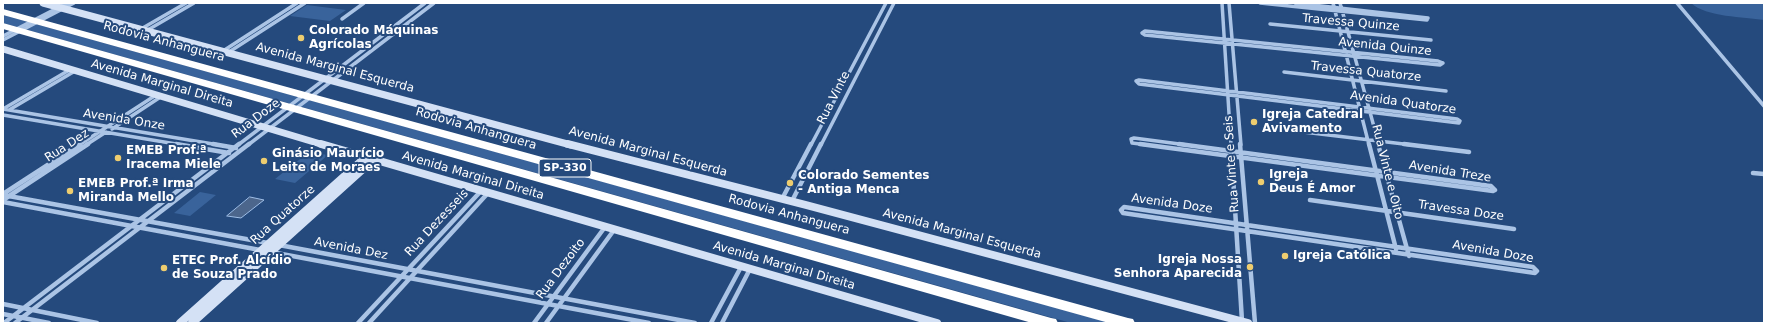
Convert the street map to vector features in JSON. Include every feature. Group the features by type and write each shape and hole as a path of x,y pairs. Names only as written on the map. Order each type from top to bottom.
{"highway":[{"name":"Rodovia Anhanguera","path":"3,12 1128,323"},
{"name":"SP-330","path":"3,26 1051,323"}],"main road":[{"name":"Avenida Marginal Esquerda","path":"43,3 63,6 143,30 605,154 782,199 1245,322"},
{"name":"Avenida Marginal Direita","path":"3,49 605,227 937,323"},
{"name":"Rua Quatorze","path":"192,323 270,248 370,158"},
{"name":"Rua Quatorze","path":"180,323 270,248"}],"street":[{"path":"3,36 63,6 74,3"},
{"path":"143,30 186,3"},
{"path":"143,30 194,3"},
{"path":"226,52 297,3"},
{"path":"226,52 305,3"},
{"path":"342,19 364,3"},
{"name":"Rua Doze","path":"4,323 228,153 267,127 426,3"},
{"name":"Rua Doze","path":"15,323 242,149 267,127 434,3"},
{"name":"Rua Vinte","path":"782,199 886,3"},
{"name":"Rua Vinte","path":"792,202 894,3"},
{"name":"Rua Vinte e Seis","path":"1222,3 1234,205 1245,322"},
{"name":"Rua Vinte e Seis","path":"1229,3 1255,323"},
{"path":"1260,3 1334,7"},
{"path":"1295,3 1334,7 1342,10 1428,20 1426,17 1342,10"},
{"name":"Rua Vinte e Oito","path":"1340,3 1409,256"},
{"path":"1677,3 1764,106"},
{"path":"3,40 63,6"},
{"name":"Rua Vinte e Oito","path":"1334,7 1397,254"},
{"name":"Travessa Quinze","path":"1270,24 1431,40"},
{"name":"Avenida Quinze","path":"1224,41 1145,35 1142,33 1145,31 1232,42 1346,53 1440,65 1443,64 1438,61 1354,54"},
{"path":"3,109 74,70"},
{"path":"3,114 74,70"},
{"name":"Travessa Quatorze","path":"1284,72 1446,91"},
{"name":"Avenida Quatorze","path":"1189,88 1139,80 1136,82 1228,93 1236,93 1369,107 1457,119 1460,122 1458,123 1361,111 1236,93"},
{"name":"Rua Dez","path":"3,194 106,127 159,95"},
{"name":"Rua Dez","path":"3,201 106,133 159,95"},
{"name":"Avenida Onze","path":"3,109 242,149"},
{"name":"Avenida Onze","path":"3,114 99,132 235,154"},
{"path":"1295,131 1469,152"},
{"name":"Avenida Treze","path":"1232,154 1134,138 1131,141 1133,144 1232,154 1242,155 1491,186 1495,190 1493,192 1378,177 1242,155"},
{"path":"1753,173 1764,174"},
{"name":"Rua Dezesseis","path":"358,323 408,269 485,191"},
{"name":"Rua Dezesseis","path":"370,323 411,278 485,191"},
{"name":"Avenida Dez","path":"3,194 148,221 411,278 649,323"},
{"name":"Travessa Doze","path":"1310,200 1514,228"},
{"name":"Avenida Dez","path":"3,201 140,228 408,269 416,272 554,296 695,323"},
{"path":"1234,205 1245,207"},
{"name":"Avenida Doze","path":"1124,207 1236,224 1533,267 1537,271 1535,273 1409,256 1160,219 1123,213 1121,210 1124,207"},
{"path":"1160,213 1160,219"},
{"name":"Rua Dezoito","path":"534,323 605,227"},
{"name":"Rua Dezoito","path":"546,323 614,229"},
{"path":"711,323 741,266"},
{"path":"722,323 750,269"},
{"path":"3,304 97,323"},
{"path":"3,314 50,323"}],"shaded area":[{"path":"1691,3 1764,3 1764,20 1715,14 1698,8"},
{"path":"307,5 346,10 330,21 290,16"},
{"path":"3,15 1111,323 1071,323 3,23"},
{"path":"309,152 328,155 295,183 275,179"},
{"path":"200,192 216,195 190,216 174,213"},
{"path":"250,197 264,200 241,218 227,216"}],"place":[{"name":"Colorado Máquinas Agrícolas","path":"301,38"},
{"name":"Igreja Catedral Avivamento","path":"1254,122"},
{"name":"EMEB Prof.ª Iracema Miele","path":"118,158"},
{"name":"Ginásio Maurício Leite de Moraes","path":"264,161"},
{"name":"Igreja Deus É Amor","path":"1261,182"},
{"name":"Colorado Sementes - Antiga Menca","path":"790,183"},
{"name":"EMEB Prof.ª Irma Miranda Mello","path":"70,191"},
{"name":"Igreja Católica","path":"1285,256"},
{"name":"Igreja Nossa Senhora Aparecida","path":"1250,267"},
{"name":"ETEC Prof. Alcídio de Souza Prado","path":"164,268"}]}
